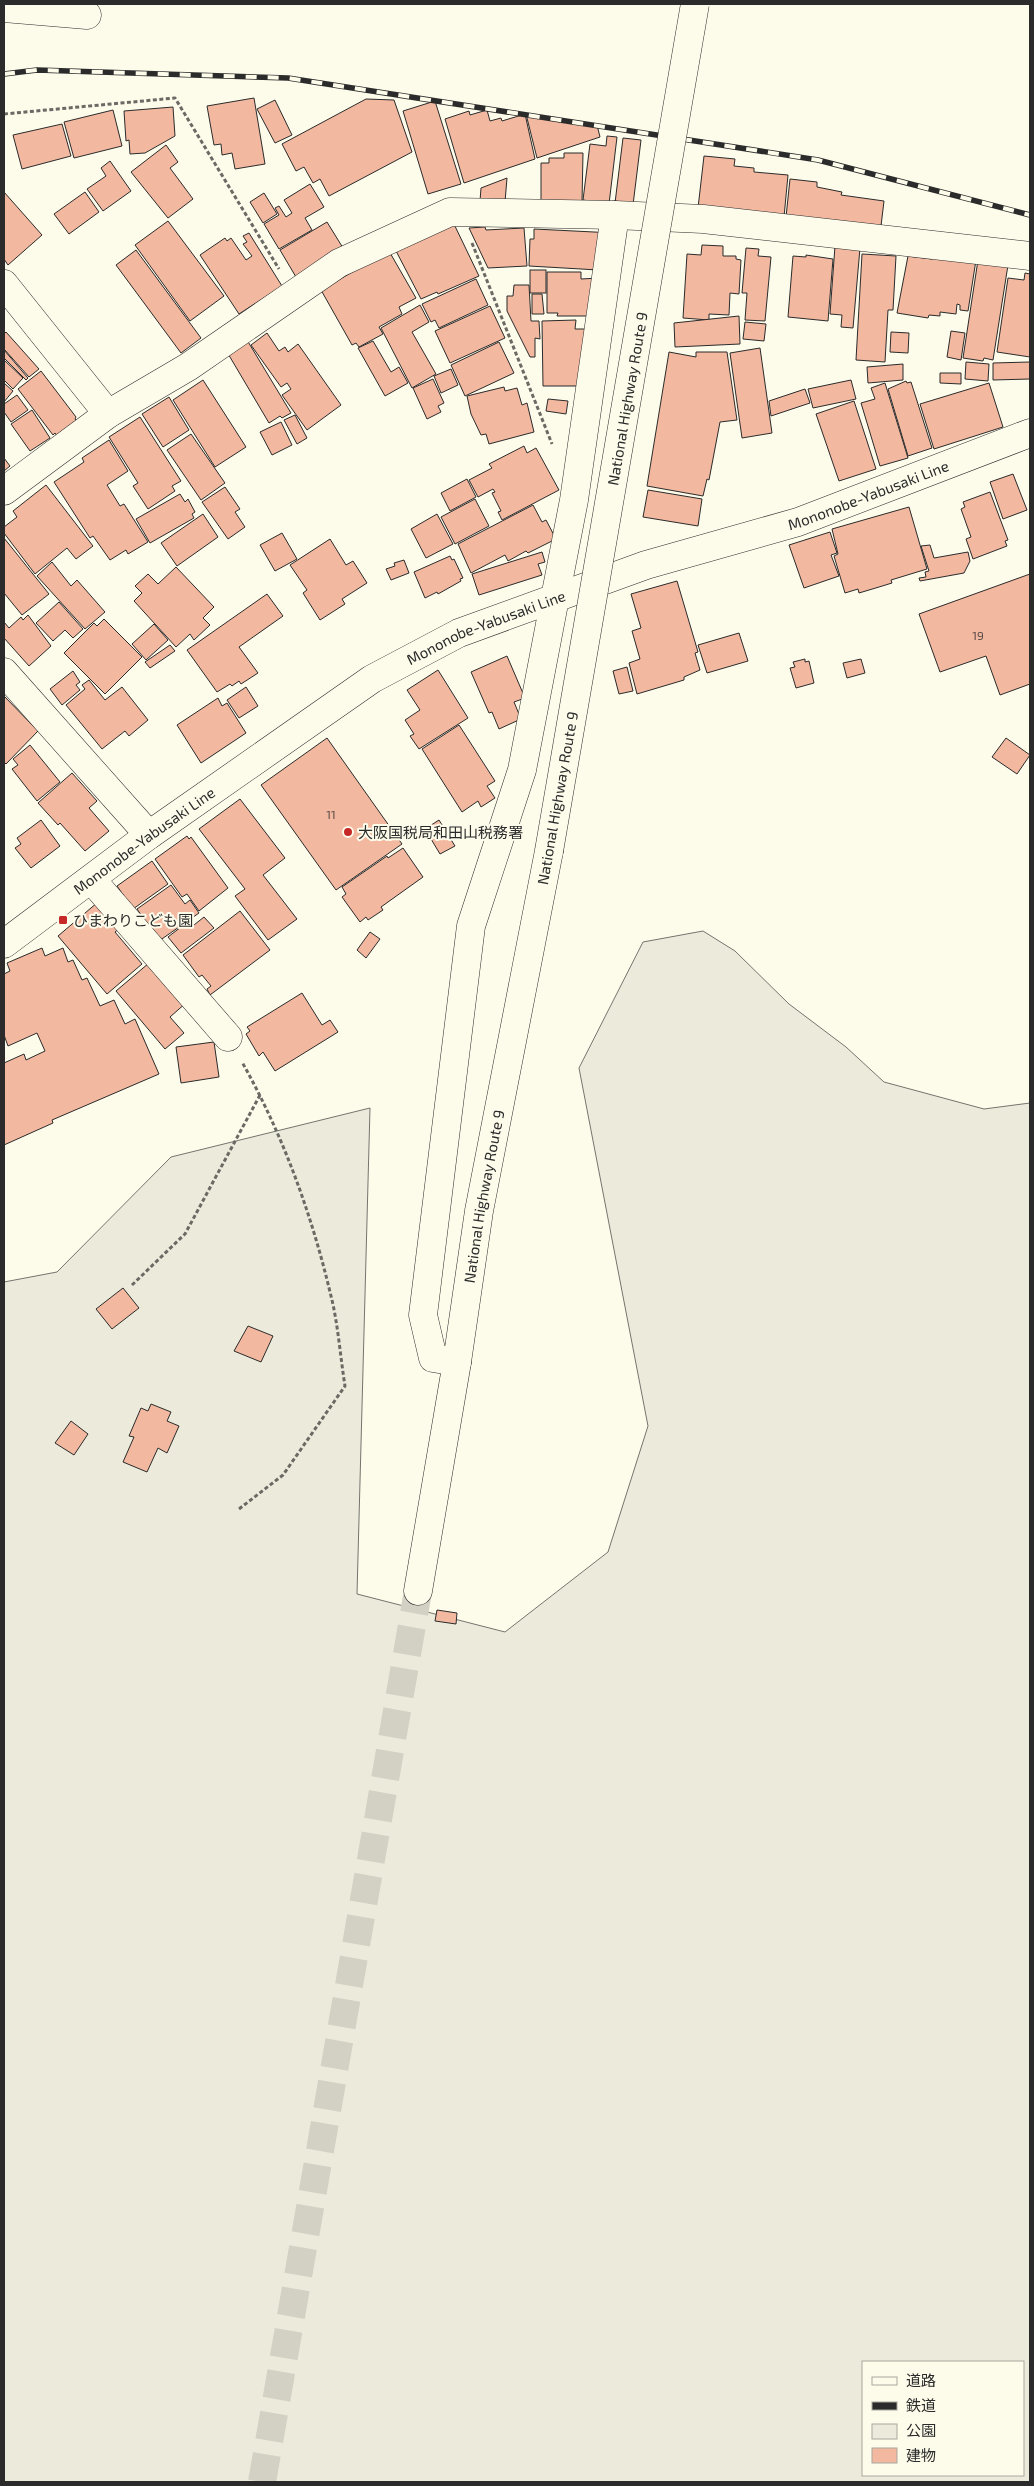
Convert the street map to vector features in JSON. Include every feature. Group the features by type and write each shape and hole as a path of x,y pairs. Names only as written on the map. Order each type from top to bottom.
{"main road":[{"name":"National Highway Route 9","path":"418,1591 457,1362 478,1212 549,851 695,4"},
{"path":"4,8 87,15"},
{"path":"4,491 108,414 188,367 339,263 450,212 615,215 703,220 1030,256"},
{"path":"457,1362 433,1358 422,1315 471,926 522,770 574,500 615,215"},
{"path":"4,284 108,414"},
{"name":"Mononobe-Yabusaki Line","path":"4,944 150,835 372,679 459,633 646,565 798,522 1030,433"},
{"path":"4,672 150,835"},
{"path":"92,879 228,1037"}],"path":[{"path":"4,114 175,98 294,293"},
{"path":"460,212 556,454"},
{"path":"228,1037 261,1095 297,1180 331,1293 345,1386 283,1475 238,1509"},
{"path":"132,1285 185,1234 261,1095"}],"green space":[{"path":"703,931 735,951 789,1004 846,1047 884,1082 984,1109 1030,1103 1030,2482 4,2482 4,1282 57,1272 171,1157 370,1108 357,1594 505,1632 608,1552 648,1426 579,1068 643,942"}],"building":[{"path":"254,98 265,164 235,169 232,153 222,155 221,144 214,145 207,106"},
{"path":"366,99 394,100 412,152 329,196 320,179 313,183 304,167 296,171 282,144"},
{"path":"275,100 292,135 275,143 257,109"},
{"path":"435,101 461,184 428,194 403,111"},
{"path":"173,107 175,136 145,153 130,154 129,140 126,141 124,111"},
{"path":"113,110 122,146 74,158 64,122"},
{"path":"487,110 490,121 501,118 502,121 525,114 535,159 464,183 445,119 469,111 470,115"},
{"path":"526,114 597,125 600,137 537,158"},
{"path":"62,124 71,156 22,169 13,135"},
{"path":"607,136 617,137 609,204 583,200 590,144 606,146"},
{"path":"623,138 641,140 633,205 615,203"},
{"path":"166,145 178,162 170,168 193,199 168,218 131,172"},
{"path":"564,153 583,153 582,202 541,202 541,163 549,163 549,158 564,158"},
{"path":"704,156 735,159 734,166 754,168 754,172 788,175 784,217 698,208"},
{"path":"110,161 131,191 103,211 87,189 106,176 101,168"},
{"path":"507,178 505,202 480,201 481,188"},
{"path":"790,179 817,182 817,187 842,192 841,195 884,201 881,226 786,217"},
{"path":"310,184 324,207 305,218 312,230 279,249 264,224 279,215 275,208 279,206 286,217 292,213 284,200"},
{"path":"4,192 42,235 8,265 4,259"},
{"path":"85,192 99,212 69,234 54,214"},
{"path":"264,193 277,214 263,223 250,202"},
{"path":"168,221 224,296 190,321 135,245"},
{"path":"327,222 343,248 296,277 280,250"},
{"path":"453,222 479,276 438,294 437,292 421,299 395,249"},
{"path":"485,227 486,230 524,228 527,266 488,268 469,228"},
{"path":"534,229 614,233 616,271 529,266 530,239 534,239"},
{"path":"249,233 282,286 239,314 200,255 225,238 227,241 231,238 246,260 252,256 243,244 247,242 243,236"},
{"path":"702,245 723,246 723,256 736,256 736,259 741,260 739,294 730,293 729,315 709,314 709,320 683,318 687,254 701,255"},
{"path":"835,246 860,248 853,328 841,327 842,315 830,314"},
{"path":"746,248 759,249 758,256 771,257 765,321 745,320 747,293 742,293"},
{"path":"136,250 201,338 181,353 116,265"},
{"path":"389,251 416,298 399,307 402,314 379,327 383,334 359,347 356,343 352,345 321,290"},
{"path":"862,254 896,256 893,310 888,310 885,362 856,360"},
{"path":"933,254 976,260 968,311 960,310 960,305 957,304 956,314 940,312 940,316 929,315 928,318 897,313 908,256 932,259"},
{"path":"806,255 833,259 828,321 788,317 793,256 806,257"},
{"path":"978,260 1008,265 993,360 984,358 983,361 963,358"},
{"path":"530,270 546,270 546,293 530,293"},
{"path":"547,272 581,272 581,279 599,278 605,316 557,316 558,313 547,313"},
{"path":"1025,273 1030,274 1030,357 997,352 1008,278 1024,280"},
{"path":"476,279 488,305 439,328 435,320 431,322 422,304"},
{"path":"514,285 529,285 531,321 539,321 540,339 535,338 535,357 530,357 507,311 507,296 513,296"},
{"path":"532,294 542,294 544,314 532,314"},
{"path":"420,305 429,322 412,332 436,374 412,388 381,328"},
{"path":"490,306 505,338 450,363 435,331"},
{"path":"739,316 740,344 675,347 674,323"},
{"path":"576,320 575,329 594,329 579,386 543,386 542,321"},
{"path":"745,322 766,324 764,341 743,339"},
{"path":"951,331 965,333 961,360 947,357"},
{"path":"6,332 39,369 29,377 4,349 4,334"},
{"path":"891,332 909,333 908,353 890,352"},
{"path":"267,333 279,351 285,347 288,352 298,344 341,405 307,430 282,395 291,389 287,383 281,387 251,345"},
{"path":"247,340 291,413 282,418 280,416 269,423 227,352"},
{"path":"373,341 391,372 399,367 408,383 385,396 358,348"},
{"path":"499,342 514,373 465,396 451,365"},
{"path":"760,348 772,433 742,438 730,353"},
{"path":"4,350 28,378 26,380 4,358"},
{"path":"669,352 696,357 696,352 727,352 737,420 720,422 709,480 707,479 703,496 647,486"},
{"path":"4,360 23,378 13,389 4,380"},
{"path":"966,362 989,364 988,381 965,379"},
{"path":"1030,362 1030,379 993,380 993,363"},
{"path":"903,364 903,380 868,383 867,367"},
{"path":"451,369 458,385 441,393 434,376"},
{"path":"41,371 76,417 77,421 57,436 55,433 53,435 18,389"},
{"path":"940,373 961,373 961,384 940,383"},
{"path":"433,379 444,403 438,406 441,412 427,419 413,388"},
{"path":"203,380 246,447 215,467 173,400"},
{"path":"851,380 856,399 813,408 808,389"},
{"path":"906,381 907,383 911,382 932,448 908,456 888,389"},
{"path":"4,383 13,391 4,402"},
{"path":"885,383 908,458 880,466 861,403 875,399 871,388"},
{"path":"989,383 1003,427 934,449 920,404"},
{"path":"504,387 505,391 517,388 522,405 527,403 534,432 489,444 486,434 481,435 471,414 467,396"},
{"path":"805,389 810,403 771,416 769,401"},
{"path":"17,395 28,410 11,422 4,412 4,404"},
{"path":"169,397 189,430 163,447 142,414"},
{"path":"548,399 568,401 566,414 546,411"},
{"path":"854,401 876,469 839,481 816,414"},
{"path":"32,410 50,438 30,451 11,424"},
{"path":"295,415 307,438 297,444 284,420"},
{"path":"140,417 181,481 172,486 175,491 148,509 133,486 138,483 109,437"},
{"path":"281,422 292,445 272,455 260,432"},
{"path":"191,434 225,483 201,500 167,450"},
{"path":"109,440 128,471 107,485 120,506 124,504 148,542 128,554 126,550 110,560 93,536 90,538 54,482 84,462 82,458"},
{"path":"524,446 527,453 536,448 559,490 502,520 498,512 501,511 492,493 495,492 493,489 478,497 469,480 492,468 489,464"},
{"path":"4,458 10,466 4,471"},
{"path":"1013,474 1027,510 1003,519 990,482"},
{"path":"467,479 476,497 450,511 441,493"},
{"path":"46,485 93,546 76,559 67,548 35,574 4,533 4,527 17,517 13,511"},
{"path":"225,487 240,509 235,512 245,527 228,539 202,502"},
{"path":"648,490 702,499 698,526 643,517"},
{"path":"990,492 1008,540 1005,541 1007,546 973,559 966,539 971,537 961,509 965,507 963,502"},
{"path":"180,494 185,502 188,499 195,512 192,514 194,518 150,543 136,519"},
{"path":"475,499 489,526 455,544 441,517"},
{"path":"533,505 542,522 546,520 556,539 528,553 526,551 508,561 505,555 471,573 458,544"},
{"path":"909,507 927,569 891,580 892,583 859,593 858,589 845,593 834,556 838,554 832,529"},
{"path":"203,514 218,537 177,566 161,543"},
{"path":"437,514 453,544 426,558 411,529"},
{"path":"830,532 837,553 831,555 839,576 804,588 789,545"},
{"path":"282,533 297,559 275,571 260,545"},
{"path":"4,538 49,594 22,615 4,593"},
{"path":"330,539 346,565 353,561 367,583 342,599 345,604 320,620 303,593 307,590 290,565"},
{"path":"930,545 934,558 968,552 970,561 964,573 920,581 919,578 926,577 925,572 929,571 921,546"},
{"path":"542,552 545,562 538,564 542,575 479,595 472,574"},
{"path":"450,556 452,560 454,559 463,578 438,594 437,592 425,598 414,572"},
{"path":"404,560 409,573 391,580 386,569 395,566 394,563"},
{"path":"52,562 71,586 77,580 105,612 85,629 37,576"},
{"path":"176,567 214,607 203,618 210,625 194,640 190,634 176,647 134,601 142,593 135,586 148,574 158,584"},
{"path":"1030,574 1030,684 1000,695 986,656 940,672 919,614"},
{"path":"677,581 698,652 695,653 700,670 684,677 684,680 637,694 629,663 640,659 632,631 641,628 631,594"},
{"path":"267,594 283,616 239,647 258,673 241,684 239,681 232,686 230,684 217,692 187,650"},
{"path":"59,602 83,629 73,638 65,630 53,641 36,623"},
{"path":"28,615 51,646 29,666 4,638 4,622 9,628 21,617 23,620"},
{"path":"104,619 142,657 105,694 64,653 94,623 97,626"},
{"path":"154,624 168,640 146,660 132,644"},
{"path":"739,633 748,661 707,673 698,645"},
{"path":"170,645 175,651 150,668 145,662"},
{"path":"507,656 525,698 514,702 521,719 499,729 492,712 489,713 471,672"},
{"path":"805,659 805,662 809,661 814,683 796,688 790,668 795,667 793,662"},
{"path":"861,659 865,673 847,678 843,663"},
{"path":"627,667 633,691 619,694 613,671"},
{"path":"438,670 468,718 419,749 410,736 414,734 405,720 420,710 407,690"},
{"path":"73,671 80,682 76,685 80,690 62,705 50,689"},
{"path":"89,680 105,700 122,687 148,720 129,736 125,731 102,749 66,705 85,689 82,685"},
{"path":"246,687 258,706 239,718 227,700"},
{"path":"4,696 38,731 6,764 4,762"},
{"path":"218,698 222,706 227,703 246,733 201,763 177,725"},
{"path":"459,725 495,781 487,786 495,798 481,807 478,801 462,812 422,749"},
{"path":"327,738 402,844 336,890 261,785"},
{"path":"1006,738 1030,755 1017,774 992,757"},
{"path":"30,745 60,782 37,801 12,769 18,765 13,759"},
{"path":"72,773 97,801 89,808 109,831 85,851 60,823 58,825 38,803"},
{"path":"240,799 285,858 263,875 297,919 268,940 235,896 245,889 199,829"},
{"path":"41,820 60,846 31,868 15,848 21,844 17,838"},
{"path":"439,820 455,846 440,854 425,829"},
{"path":"187,836 189,839 191,837 228,888 199,911 187,894 182,897 155,859"},
{"path":"403,848 423,877 381,907 383,910 368,920 366,917 360,922 342,897 346,894 342,887 387,856 388,858"},
{"path":"152,861 168,884 133,909 117,886"},
{"path":"171,885 185,904 190,900 199,913 159,941 137,909"},
{"path":"98,902 120,928 115,932 142,964 107,994 58,936"},
{"path":"240,911 270,950 210,995 207,989 211,986 202,975 199,977 183,955"},
{"path":"204,917 214,928 181,953 168,937 190,920 194,925"},
{"path":"370,932 380,939 366,958 357,950"},
{"path":"42,948 45,956 63,948 68,962 73,960 82,980 87,978 100,1006 114,1000 125,1024 135,1019 159,1074 52,1120 53,1123 4,1145 4,1063 24,1054 26,1060 45,1051 37,1033 8,1046 4,1035 4,974 10,971 7,963"},
{"path":"149,963 187,1002 170,1017 184,1033 165,1049 116,991"},
{"path":"302,993 322,1025 330,1020 338,1032 275,1071 263,1052 259,1056 246,1034 250,1031 247,1027"},
{"path":"214,1042 219,1077 181,1083 176,1047"},
{"path":"123,1288 139,1308 112,1329 96,1309"},
{"path":"248,1326 273,1336 261,1362 234,1351"},
{"path":"151,1404 171,1412 167,1421 179,1426 167,1453 158,1448 147,1472 123,1462 134,1437 129,1436 141,1408 148,1411"},
{"path":"71,1421 88,1434 74,1455 55,1443"},
{"path":"437,1610 457,1613 456,1624 435,1621"}],"tunnel":[{"path":"262,2482 418,1591"}],"railway":[{"path":"4,74 37,70 288,78 818,160 1030,215"}],"place":[{"name":"大阪国税局和田山税務署","path":"348,832"},
{"name":"ひまわりこども園","path":"63,920"}]}
